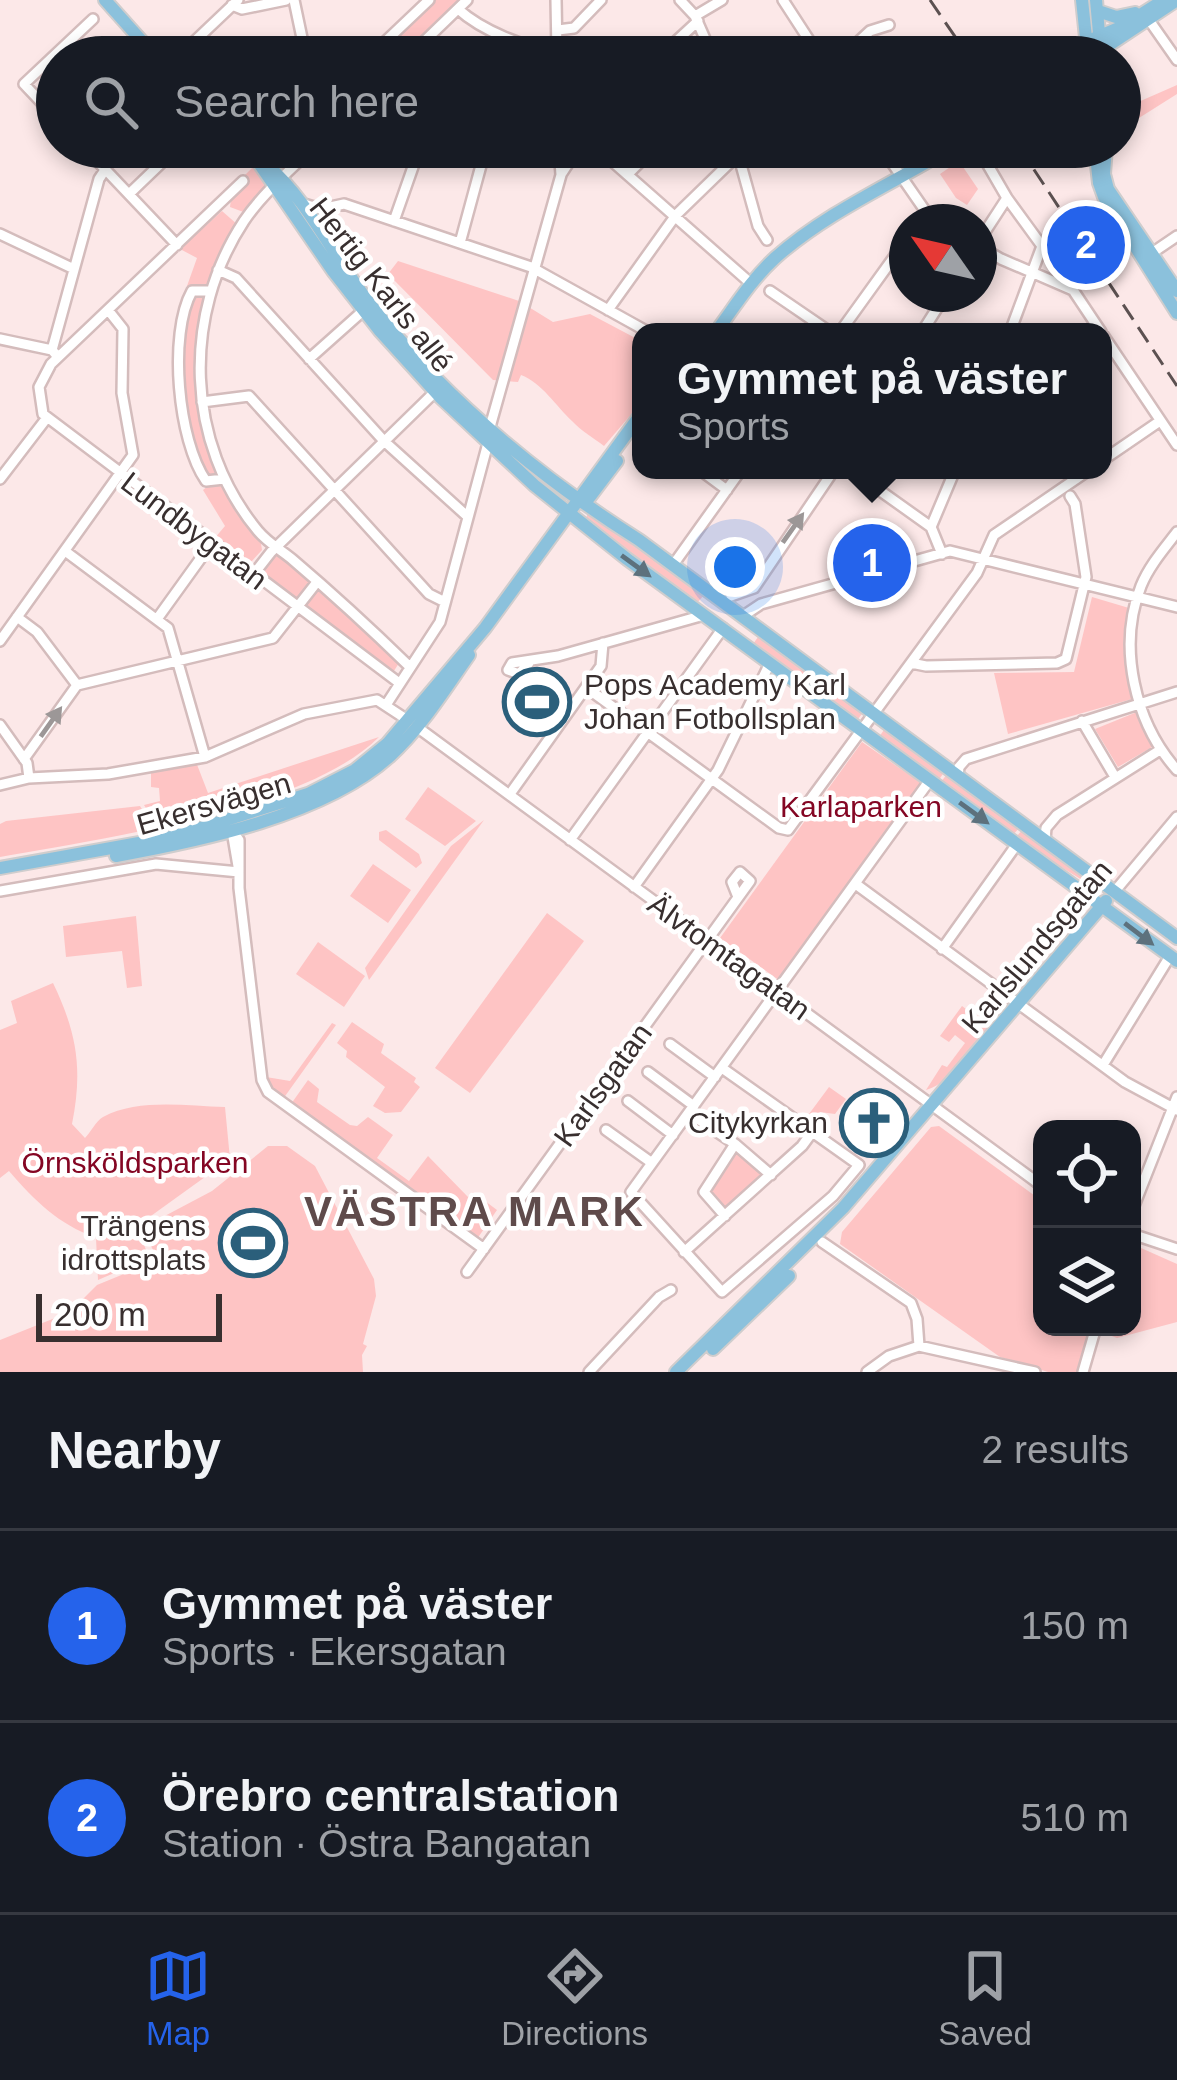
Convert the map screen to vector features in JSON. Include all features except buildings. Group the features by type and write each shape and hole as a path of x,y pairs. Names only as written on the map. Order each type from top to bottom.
{"main road":[{"path":"1082,0 1090,36"},
{"path":"1095,36 1097,5 1116,16 1149,15 1164,0"},
{"path":"1117,36 1177,0"},
{"path":"108,1 140,36"},
{"name":"Hertig Karls allé","path":"266,168 301,202 367,307"},
{"path":"719,323 747,280 775,250 903,168"},
{"path":"720,323 773,260 905,168"},
{"path":"1099,168 1103,194 1177,313"},
{"path":"1107,168 1108,189 1177,291"},
{"name":"Hertig Karls allé","path":"279,182 367,307 500,454 570,514 700,612 1173,958"},
{"name":"Hertig Karls allé","path":"438,388 581,502 1177,938"},
{"path":"581,502 632,427"},
{"path":"581,502 632,436"},
{"name":"Ekersvägen","path":"0,872 98,855 154,851 293,810 372,771 581,502"},
{"path":"700,612 711,593"},
{"path":"727,631 741,634 748,620"},
{"path":"1086,894 1121,895"},
{"name":"Karlslundsgatan","path":"688,1372 819,1239 1102,906 1121,895"},
{"name":"Karlslundsgatan","path":"676,1372 819,1239"}],"street":[{"path":"200,36 235,3 242,9 290,0 299,36"},
{"path":"391,36 429,0"},
{"path":"556,0 558,36"},
{"path":"558,30 574,28 601,0"},
{"path":"680,0 697,18 704,36"},
{"path":"679,36 722,0"},
{"path":"783,0 806,36"},
{"path":"430,36 463,4 475,22 509,36"},
{"path":"1149,15 1177,60"},
{"path":"75,36 93,19"},
{"path":"865,36 890,25"},
{"path":"36,73 24,84 36,97"},
{"path":"129,194 156,168"},
{"path":"293,168 244,220 218,270 200,349 202,401 224,479 242,510 276,547 409,666"},
{"path":"394,221 413,168"},
{"path":"460,243 480,168"},
{"path":"490,428 561,168"},
{"path":"561,175 566,168"},
{"path":"621,168 747,280"},
{"path":"628,174 634,168"},
{"path":"608,310 676,215 724,168"},
{"path":"746,168 758,226 767,240"},
{"path":"896,168 916,204"},
{"path":"989,168 1042,249 1013,323"},
{"path":"0,479 46,419 39,387 55,354 99,178 106,170 176,244"},
{"path":"55,354 243,181"},
{"path":"997,213 1006,198"},
{"path":"221,202 244,220"},
{"path":"301,202 321,209 344,204 536,270 632,323"},
{"path":"316,226 321,209"},
{"path":"0,234 74,269"},
{"path":"1152,253 1177,236"},
{"path":"997,253 1073,290 1094,323"},
{"path":"846,323 889,264"},
{"path":"218,270 236,278 384,441 468,517"},
{"path":"211,291 192,291 188,299 180,389 200,472 206,481 224,479"},
{"path":"770,291 817,323"},
{"path":"309,359 367,307"},
{"path":"0,641 133,455 122,393 124,329 108,310"},
{"path":"0,339 55,354"},
{"path":"1112,350 1177,445"},
{"path":"253,574 438,388"},
{"path":"202,401 249,396 429,594 445,602"},
{"name":"Lundbygatan","path":"46,419 398,682"},
{"path":"1112,454 1160,421"},
{"path":"0,785 29,778 108,774 205,757 304,714 377,700 386,705 436,629 488,443"},
{"path":"484,461 500,454"},
{"path":"0,456 13,461"},
{"path":"713,479 728,490"},
{"path":"673,565 735,479"},
{"path":"731,596 754,587 828,479"},
{"path":"863,479 931,527 942,554"},
{"path":"874,487 879,479"},
{"path":"931,527 952,479"},
{"path":"587,688 781,830 788,830 911,663 984,558 994,535 1075,479"},
{"path":"911,663 1063,663 1084,584 1075,504 1070,496"},
{"path":"1177,532 1151,566 1138,597 1131,658 1140,704 1160,750 1177,770"},
{"path":"157,619 211,544"},
{"path":"65,551 171,634 205,757"},
{"path":"748,620 767,603 964,552 1177,607"},
{"path":"24,759 77,685 273,638 317,582"},
{"path":"754,587 767,603"},
{"path":"529,663 681,622 700,612"},
{"path":"17,617 37,632 77,685"},
{"path":"571,840 727,631"},
{"path":"511,794 603,662 603,643"},
{"path":"634,887 712,778 770,663"},
{"path":"958,776 966,759 1177,692"},
{"name":"Älvtomtagatan","path":"386,705 1033,1179"},
{"path":"1082,721 1115,777"},
{"path":"0,725 24,759 29,778"},
{"path":"1045,840 1046,828 1058,815 1160,750"},
{"path":"670,1044 719,1073 813,1131 859,1165 848,1181 727,1291 714,1288 631,1192 692,1110 719,1073 778,993 857,885 930,780"},
{"name":"Karlslundsgatan","path":"1121,895 1177,817"},
{"path":"231,826 262,1080 268,1092 484,1249"},
{"path":"942,949 1017,844"},
{"path":"154,851 239,872"},
{"path":"0,891 139,854"},
{"path":"857,885 1103,1065 1176,1105 1141,1189"},
{"name":"Karlsgatan","path":"467,1272 738,897"},
{"path":"1103,1065 1173,958"},
{"path":"648,1072 771,1175"},
{"path":"628,1101 673,1135"},
{"path":"606,1130 652,1163"},
{"path":"684,1252 802,1147 813,1131"},
{"path":"724,1216 704,1192 735,1144"},
{"path":"802,1224 911,1303 919,1346"},
{"path":"1141,1237 1177,1249"},
{"path":"589,1372 671,1290"},
{"path":"1083,1372 1093,1336"},
{"path":"867,1372 889,1356 919,1346 1035,1372"}],"green space":[{"path":"432,0 461,0 424,36 395,36"},
{"path":"1177,85 1177,94 1141,117 1141,101"},
{"path":"258,168 267,178 264,190 246,213 230,207 231,199 247,183 242,178"},
{"path":"949,168 964,168 978,189 968,204 956,198 940,174"},
{"path":"222,211 238,225 209,285 187,286 197,258 180,249"},
{"path":"398,261 519,301 553,322 590,314 632,336 632,413 604,446 528,378 493,380 388,274"},
{"path":"196,293 206,294 197,356 220,475 210,480 193,439 184,387 183,335"},
{"path":"225,486 260,537 262,550 252,561 245,562 214,539 225,526 203,490"},
{"path":"588,513 706,593 696,604 584,523"},
{"path":"275,554 304,573 399,663 392,674 258,573"},
{"path":"1092,597 1129,608 1132,699 1008,734 994,673 1074,672"},
{"path":"761,633 864,711 856,722 753,644"},
{"name":"Pops Academy Karl Johan Fotbollsplan","path":"524,680 563,708 549,725 511,696"},
{"path":"1137,712 1154,746 1118,767 1095,729"},
{"path":"886,727 945,771 938,781 879,737"},
{"path":"379,737 346,762 254,802 145,830 0,857 0,824 6,821 140,806 148,819 151,816 144,805 160,801 159,788 151,787 151,773 196,762 208,793"},
{"name":"Karlaparken","path":"862,742 924,785 780,981 720,938"},
{"path":"948,773 1021,826 1012,836 940,783"},
{"path":"428,787 476,821 445,846 405,819"},
{"path":"484,820 369,980 365,968 451,846"},
{"path":"1024,828 1101,884 1098,890 1015,838"},
{"path":"386,830 419,854 422,863 416,868 379,840 379,832"},
{"path":"373,864 411,890 388,923 350,896"},
{"path":"547,913 584,941 470,1093 435,1068"},
{"path":"136,916 142,986 127,988 122,951 66,957 63,926"},
{"path":"318,942 365,976 344,1007 296,974"},
{"name":"Örnsköldsparken","path":"53,983 76,1052 72,1124 85,1138 103,1117 131,1107 225,1107 230,1159 137,1226 149,1258 98,1280 96,1238 48,1211 9,1171 0,1178 0,1030 17,1023 11,1001"},
{"path":"962,1006 989,1026 953,1072 926,1090 942,1065 947,1067 965,1043 955,1035 949,1042 940,1036"},
{"path":"352,1022 384,1044 381,1053 416,1078 420,1087 401,1112 385,1113 373,1106 385,1087 346,1057 347,1051 337,1043"},
{"path":"332,1023 336,1025 283,1099 271,1091 266,1077 290,1081"},
{"path":"308,1080 319,1089 317,1102 350,1125 357,1126 368,1117 393,1135 377,1158 409,1181 428,1156 468,1197 473,1192 497,1210 477,1239 291,1104"},
{"path":"829,1087 846,1099 835,1114 820,1112 815,1119 809,1114"},
{"path":"939,1126 1033,1194 1033,1336 1089,1336 1079,1372 1048,1372 1000,1357 840,1244 842,1232 931,1127"},
{"name":"Trängens idrottsplats","path":"268,1146 287,1146 315,1166 374,1279 376,1296 363,1344 367,1346 363,1372 0,1372 0,1340 70,1312 97,1285 158,1260 142,1228 212,1191"},
{"path":"735,1149 765,1174 723,1211 706,1191"},
{"path":"1141,1248 1177,1264 1177,1322 1141,1332"}],"railway":[{"path":"930,0 955,36"},
{"path":"1033,168 1177,386"}],"place":[{"name":"Örebro centralstation","path":"1086,245"},
{"name":"Gymmet på väster","path":"872,563"},
{"name":"Pops Academy Karl Johan Fotbollsplan","path":"537,702"},
{"name":"Citykyrkan","path":"874,1123"},
{"name":"Trängens idrottsplats","path":"253,1243"}],"district":[{"name":"VÄSTRA MARK","path":"475,1211"}]}
